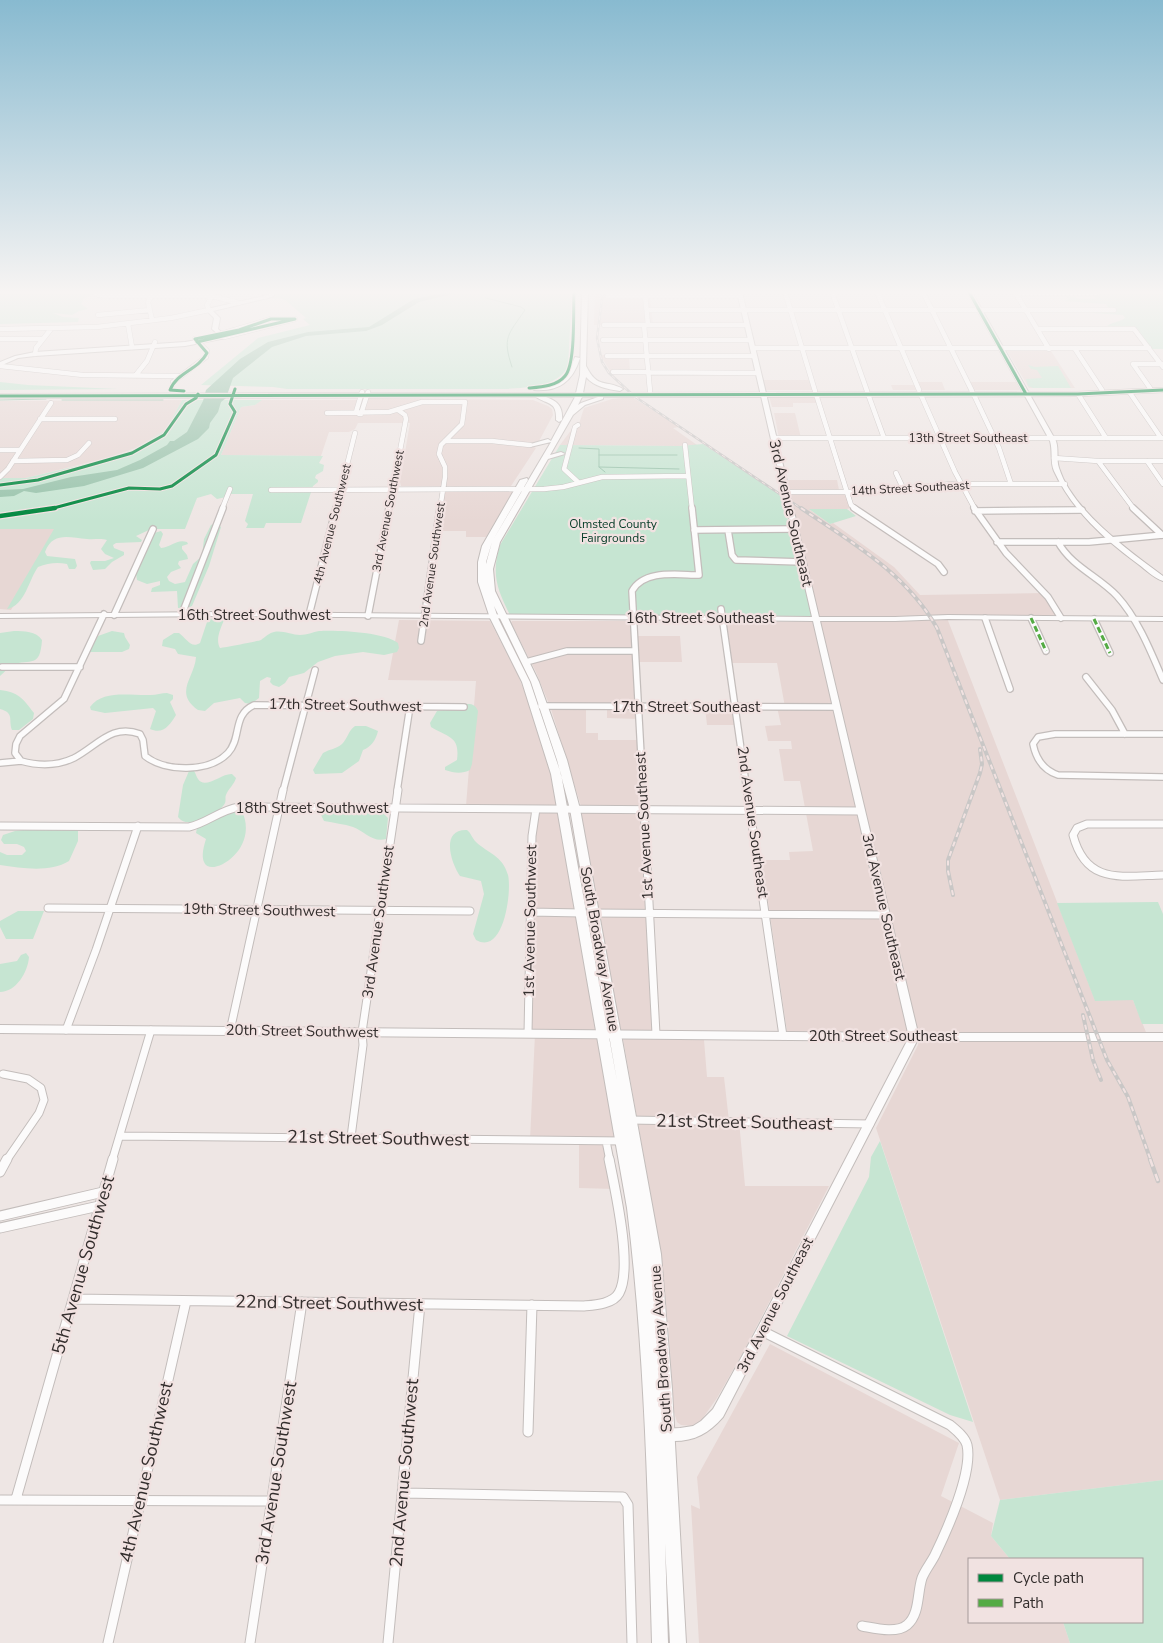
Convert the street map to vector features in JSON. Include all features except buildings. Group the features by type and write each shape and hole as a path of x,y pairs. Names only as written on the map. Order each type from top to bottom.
{"main road":[{"path":"506,392 539,389 560,383 572,375 574,369"},
{"name":"South Broadway Avenue","path":"577,369 577,392"},
{"name":"South Broadway Avenue","path":"540,706 494,618 483,591 482,562 486,546 564,420 577,392 582,369"},
{"path":"585,369 587,376 596,383 613,388 648,391"},
{"name":"3rd Avenue Southeast","path":"757,369 758,373"},
{"path":"868,392 893,394 1163,389"},
{"path":"1025,392 1130,393 1163,389"},
{"path":"0,394 87,392 365,394 648,391 925,392 948,390 973,393"},
{"path":"53,400 87,392"},
{"path":"506,392 549,400 559,408 564,420 587,402 630,394"},
{"path":"577,392 630,394 763,392"},
{"path":"0,394 49,397 53,400 101,396 192,394"},
{"path":"530,445 549,444 554,451 564,454"},
{"path":"530,445 538,448 543,455 564,454"},
{"name":"South Broadway Avenue","path":"521,489 496,542 490,559 489,576 492,591 526,662 540,706 554,767 569,809 588,913 616,1034 641,1266 648,1355 660,1435 678,1643"},
{"name":"16th Street Southeast","path":"632,618 816,618"},
{"name":"South Broadway Avenue","path":"588,913 603,1034 625,1120"},
{"name":"South Broadway Avenue","path":"660,1435 660,1643"}],"street":[{"path":"29,369 64,373 179,376"},
{"path":"135,376 141,369"},
{"path":"173,382 189,369"},
{"path":"648,369 648,391"},
{"path":"809,369 849,502 858,512 938,564 944,572"},
{"path":"860,369 884,438"},
{"path":"909,369 959,484 975,511 1018,567 1050,599 1062,618"},
{"path":"961,369 995,438 1011,484"},
{"path":"1012,369 1051,438 1055,448 1056,468 1082,510 1112,540 1163,579"},
{"path":"1088,369 1102,390"},
{"path":"1136,369 1150,388"},
{"path":"613,372 758,373"},
{"name":"3rd Avenue Southeast","path":"660,1435 690,1434 703,1428 713,1419 762,1331 914,1037 758,373"},
{"path":"1130,393 1162,438"},
{"path":"360,413 365,394"},
{"path":"1078,394 1106,438"},
{"path":"0,477 13,461 53,400"},
{"path":"360,413 327,413 384,414 399,411 422,402 465,402 462,424 445,441"},
{"name":"3rd Avenue Southwest","path":"368,616 406,419 406,415 399,411"},
{"path":"40,419 115,419"},
{"path":"578,425 564,454 564,471 578,482"},
{"name":"4th Avenue Southwest","path":"309,615 355,433"},
{"name":"13th Street Southeast","path":"773,438 1162,438"},
{"path":"445,441 486,441 530,445"},
{"name":"2nd Avenue Southwest","path":"421,641 446,489 446,472 439,454 441,445 445,441"},
{"path":"13,461 67,460 78,455 89,443"},
{"path":"685,445 694,530 795,530"},
{"path":"0,450 20,450"},
{"path":"1054,458 1098,461 1163,461"},
{"path":"1098,461 1128,503 1162,535"},
{"path":"1147,461 1163,484"},
{"path":"896,473 903,488"},
{"path":"270,490 552,489 612,476 688,476"},
{"name":"14th Street Southeast","path":"786,492 846,492 959,484 1065,484"},
{"path":"182,614 230,489"},
{"path":"975,511 1082,510"},
{"path":"114,615 153,529"},
{"name":"1st Avenue Southeast","path":"656,1034 632,591 636,582 656,576 699,575 694,530"},
{"path":"728,530 732,555 736,560 802,562"},
{"path":"997,542 1089,542 1162,535"},
{"path":"1058,542 1062,551 1069,558 1118,597 1132,619 1163,680"},
{"name":"2nd Avenue Southeast","path":"721,609 783,1036"},
{"path":"0,764 21,761 15,752 18,737 62,702 70,689 104,614"},
{"name":"16th Street Southwest","path":"0,615 182,614 494,618"},
{"name":"16th Street Southeast","path":"494,618 632,618"},
{"name":"16th Street Southeast","path":"816,618 933,620 969,618 1163,619"},
{"path":"985,618 1010,689"},
{"path":"1031,618 1046,652"},
{"path":"1094,618 1110,653"},
{"path":"526,662 567,651 634,651"},
{"path":"2,667 80,667"},
{"path":"230,1031 279,807 316,670"},
{"path":"1086,676 1112,710 1124,734"},
{"name":"17th Street Southwest","path":"21,761 37,765 64,762 78,756 107,736 127,730 140,734 146,756 154,763 172,766 205,765 222,759 229,752 242,713 249,706 263,704 464,707"},
{"name":"3rd Avenue Southwest","path":"351,1138 363,1045 362,1032 410,706"},
{"name":"17th Street Southeast","path":"540,706 836,707"},
{"path":"1163,734 1042,736 1036,738 1033,744 1037,758 1046,770 1062,776 1163,777"},
{"name":"18th Street Southwest","path":"0,826 195,826 203,824 226,809 279,807 861,811"},
{"name":"1st Avenue Southwest","path":"528,1033 532,835 536,809"},
{"path":"1163,824 1084,825 1074,832 1073,838 1084,864 1099,873 1112,876 1163,875"},
{"path":"66,1030 138,826"},
{"name":"19th Street Southwest","path":"48,908 470,911"},
{"path":"530,912 886,915"},
{"name":"20th Street Southwest","path":"0,1029 603,1034"},
{"name":"5th Avenue Southwest","path":"16,1499 151,1030"},
{"name":"20th Street Southeast","path":"603,1034 1163,1037"},
{"path":"0,1172 8,1156 38,1116 43,1103 42,1092 34,1082 26,1077 3,1074"},
{"name":"21st Street Southeast","path":"625,1120 870,1124"},
{"name":"21st Street Southwest","path":"120,1136 628,1141"},
{"name":"22nd Street Southwest","path":"73,1299 584,1306 600,1304 614,1298 621,1289 624,1278 619,1216 606,1141"},
{"path":"0,1216 103,1192"},
{"path":"0,1228 99,1206"},
{"name":"4th Avenue Southwest","path":"108,1643 139,1499 186,1301"},
{"name":"3rd Avenue Southwest","path":"250,1643 302,1302"},
{"name":"2nd Avenue Southwest","path":"388,1643 420,1304"},
{"path":"528,1432 532,1305"},
{"path":"762,1331 950,1425 960,1433 967,1444 969,1455 968,1470 936,1553 921,1580 912,1619 906,1627 898,1629 862,1626"},
{"path":"402,1493 623,1497 628,1505 632,1643"},
{"path":"0,1500 139,1499 271,1501"}],"shaded area":[{"path":"229,369 245,369 233,378 226,398 221,402 209,428 198,439 143,468 84,486 36,493 24,491 14,496 0,497 0,490 23,489 71,477 117,470 140,460 187,432 203,401 206,390"},
{"path":"609,369 630,369 630,374 612,374"},
{"path":"1018,369 1062,369 1075,388 1029,388"},
{"path":"762,380 809,380 812,390 765,390"},
{"path":"915,382 942,382 945,390 893,390 891,385 916,385"},
{"path":"970,382 1016,382 1020,390 974,390"},
{"path":"769,396 817,396 819,403 793,403 793,407 772,407"},
{"path":"632,397 680,427 673,428 697,445 560,445 572,429 578,427 584,408 612,399"},
{"path":"361,398 533,400 552,409 553,415 538,443 536,443 534,447 536,448 511,486 401,486 400,482 410,423 358,423 355,429 349,432 329,432 321,456 221,455 241,407 255,405 261,400 360,400"},
{"path":"182,400 166,430 136,448 107,458 26,478 0,478 0,401"},
{"path":"774,413 795,413 801,438 779,438"},
{"path":"788,480 837,480 839,490 790,490"},
{"path":"443,492 513,492 486,537 466,537 466,531 438,531"},
{"path":"790,494 846,494 853,507 847,509 810,510 830,524 833,523 894,567 920,595 1045,593 1060,615 936,615 938,618 947,618 1095,1000 1133,1000 1150,1042 1163,1042 1163,1480 1000,1500 876,1128 918,1045 920,1033 787,1031 762,860 790,860 789,852 813,851 800,781 784,781 779,749 792,749 791,741 768,741 765,726 781,725 777,707 785,707 777,663 732,663 726,622 820,622"},
{"path":"0,528 57,529 11,610 0,609"},
{"path":"399,620 490,621 517,673 529,703 553,782 615,1141 607,1141 615,1189 579,1188 579,1141 530,1140 535,1034 528,1033 536,809 466,806 476,681 388,680"},
{"path":"512,621 632,621 633,636 680,636 682,662 635,662 638,719 607,718 607,707 586,707 586,733 598,733 598,740 639,740 640,759 637,759 639,806 581,806 551,709 536,672 511,623"},
{"path":"705,707 736,707 739,725 707,725"},
{"path":"580,812 644,812 655,1030 621,1030"},
{"path":"623,1039 704,1040 707,1077 724,1077 729,1121 739,1121 745,1186 829,1186 746,1347 717,1398 700,1422 691,1426 681,1425 677,1422 674,1412 669,1335 660,1247"},
{"path":"770,1344 959,1443 941,1496 993,1523 991,1536 1009,1558 968,1558 968,1623 1063,1623 1070,1643 699,1643 691,1505 700,1509 697,1477"}],"green space":[{"path":"221,369 567,369 563,374 548,383 532,387 506,389 287,389 201,385"},
{"path":"1031,369 1060,369 1071,388 1033,388 1028,386 1026,379 1042,378 1037,370"},
{"path":"0,382 28,385 118,389 0,390"},
{"path":"182,400 262,400 255,405 241,407 221,455 323,456 319,463 324,465 323,471 316,475 315,478 318,482 313,486 301,523 266,523 264,528 246,528 248,524 245,521 253,494 227,494 226,497 217,499 211,494 197,498 185,529 151,529 136,536 142,540 141,542 116,543 113,545 114,548 124,552 124,555 105,569 93,570 90,563 91,561 105,561 114,558 105,554 101,549 107,540 57,538 48,545 45,552 47,556 75,559 77,566 75,569 69,569 67,564 60,563 38,567 22,598 13,607 7,609 54,529 0,529 0,478 26,478 106,459 133,450 166,430"},
{"name":"Olmsted County Fairgrounds","path":"703,444 786,499 812,616 510,615 497,581 497,555 500,545 560,445 680,446"},
{"path":"809,509 847,509 856,516 830,524"},
{"path":"215,523 221,527 209,566 192,606 178,608 177,591 151,592 152,588 160,585 160,581 147,584 137,580 136,574 154,533 161,531 163,534 159,545 161,548 183,541 188,544 182,546 182,549 188,559 179,561 178,564 181,568 171,572 167,577 169,581 175,584 185,582 193,564 202,556 204,539 211,525"},
{"path":"221,618 224,620 218,637 220,648 261,640 274,632 305,635 319,631 348,631 391,639 398,643 399,648 397,652 384,655 363,652 335,656 318,662 304,673 289,677 279,687 270,682 271,678 267,677 260,681 259,698 251,704 245,703 240,698 214,703 205,711 198,710 191,704 186,691 196,657 178,654 175,649 162,646 163,640 174,633 179,633 191,644 200,643 208,619"},
{"path":"14,631 29,632 39,637 42,640 41,649 37,659 12,665 0,676 0,633"},
{"path":"112,631 124,633 130,645 129,649 122,652 89,652 98,636"},
{"path":"0,690 16,694 34,713 33,719 19,730 12,730 8,713 0,709"},
{"path":"167,693 173,695 173,699 170,702 176,715 166,728 159,731 150,729 156,711 153,708 105,713 91,710 90,707 96,701 110,696"},
{"path":"465,704 473,705 478,711 472,764 470,770 461,773 452,772 445,770 445,767 457,760 457,746 448,736 431,727 430,723 437,711 458,708"},
{"path":"355,726 366,726 378,731 373,743 363,750 359,761 342,773 315,774 313,770 323,753 342,744"},
{"path":"189,771 194,771 198,779 205,783 228,774 232,774 236,778 227,793 222,808 203,820 196,822 183,821 178,817 183,785"},
{"path":"234,810 242,811 246,825 245,838 232,858 215,867 208,866 204,862 203,856 206,839 196,833 197,828 221,814"},
{"path":"381,811 388,818 386,839 381,840 373,838 353,827 324,821 321,815 329,812"},
{"path":"40,828 78,829 78,841 69,861 61,865 44,868 0,865 0,852 7,855 22,855 26,851 24,847 17,844 4,844 1,840 3,835 15,831"},
{"path":"467,830 476,842 499,859 508,875 509,894 504,919 493,939 486,942 476,940 473,934 484,894 481,881 460,876 451,855 450,848 453,835 459,831"},
{"path":"1158,902 1163,914 1163,1024 1142,1024 1133,1000 1095,1001 1057,903"},
{"path":"18,911 44,911 33,939 6,939 0,927 0,921"},
{"path":"26,953 29,957 24,975 11,989 0,992 0,964 17,961 21,955"},
{"path":"880,1141 973,1422 950,1415 787,1336 869,1177 871,1157"},
{"path":"1163,1480 1163,1643 1070,1643 1063,1623 1143,1623 1143,1558 1009,1558 991,1536 1000,1500"}],"waterway":[{"path":"0,400 46,399"},
{"path":"62,400 163,400"},
{"path":"579,448 599,449 599,455"},
{"path":"599,455 677,455"},
{"path":"599,455 599,467"},
{"path":"599,467 679,469"},
{"path":"599,467 605,472"}],"railway":[{"path":"606,369 634,396 802,509"},
{"path":"801,508 858,546 894,575 924,608 937,628 1107,1060 1128,1097 1151,1161"},
{"path":"953,895 948,871 948,860 980,773 982,764 980,749"},
{"path":"1083,1015 1093,1060 1101,1080"},
{"path":"1150,1159 1158,1181"}],"marked path":[{"path":"1031,618 1046,651"},
{"path":"1094,619 1110,653"}],"cycle path":[{"path":"184,391 170,390 172,383 191,369"},
{"path":"529,388 557,382 565,376 568,369"},
{"path":"1012,369 1026,394"},
{"path":"0,516 50,509 129,488 160,489 172,486 216,455 235,412 230,404 235,389"},
{"path":"0,396 1078,394 1163,390"},
{"path":"0,485 38,480 132,453 164,435 186,404 196,398 198,394"}]}
